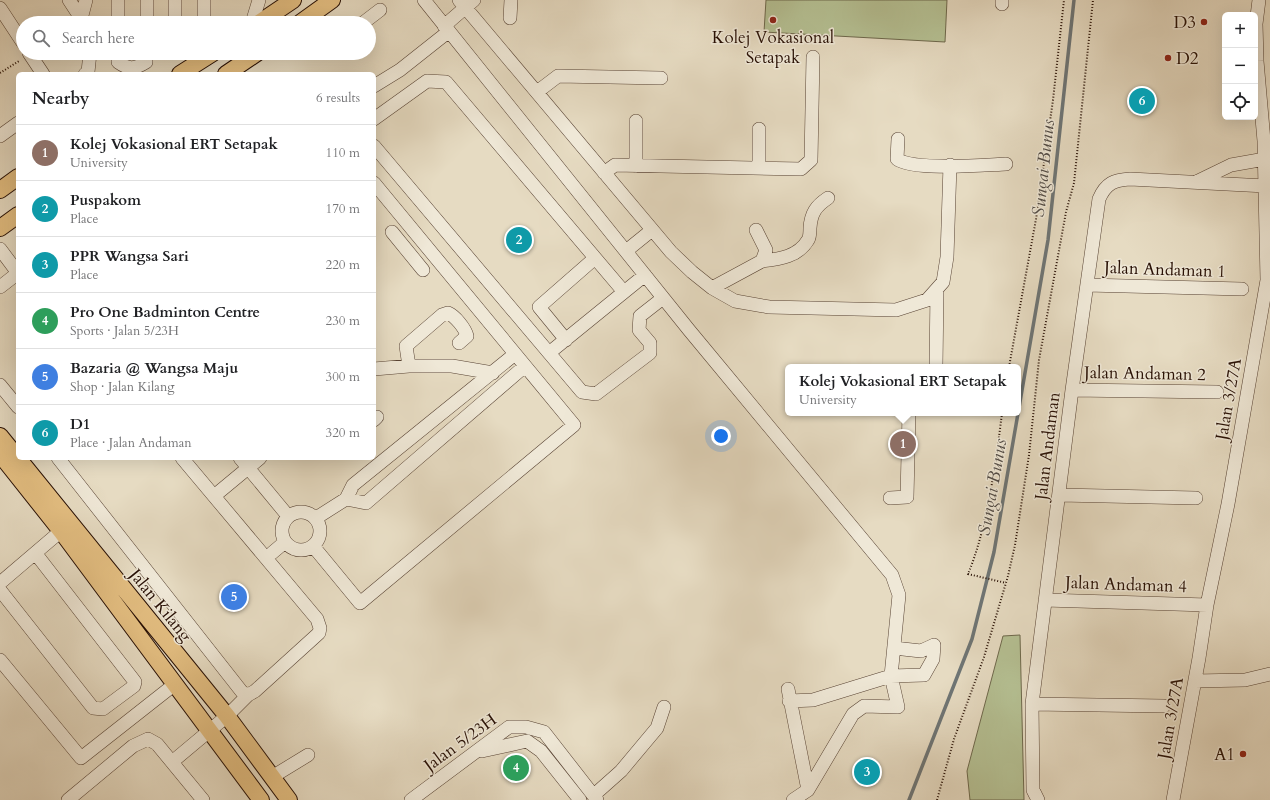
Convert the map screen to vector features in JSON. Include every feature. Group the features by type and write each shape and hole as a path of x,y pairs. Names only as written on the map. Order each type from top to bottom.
{"main road":[{"path":"269,16 293,0"},
{"path":"311,16 332,0"},
{"path":"183,72 202,60"},
{"path":"229,72 247,60"},
{"path":"0,190 16,178"},
{"path":"0,228 16,216"},
{"name":"Jalan Kilang","path":"0,436 16,456"},
{"name":"Jalan Kilang","path":"0,454 62,531 261,800"},
{"name":"Jalan Kilang","path":"20,460 228,716 289,800"}],"street":[{"path":"69,0 80,16"},
{"path":"84,16 86,0"},
{"path":"118,0 118,16"},
{"path":"147,0 147,16"},
{"path":"175,0 175,16"},
{"path":"204,0 204,16"},
{"path":"254,16 260,0"},
{"path":"424,0 663,298 892,575 899,595 891,676 898,707 864,706 853,714 808,790 793,800"},
{"path":"510,18 511,0"},
{"name":"Jalan 3/27A","path":"1173,800 1195,681 1207,605 1265,324 1267,280 1266,186 1257,61 1256,24 1259,0"},
{"path":"376,85 400,70 446,29 466,3 604,173 652,230 692,272 712,288 735,301 769,307 896,310 926,300 943,282 947,257 950,165"},
{"path":"0,8 16,33"},
{"path":"372,16 380,10"},
{"path":"604,173 615,165 801,169 811,160 813,57"},
{"path":"34,60 42,72"},
{"path":"88,72 89,60"},
{"path":"118,60 118,62 126,68 138,68 146,62 146,60"},
{"path":"537,92 558,76 661,78"},
{"path":"376,118 427,81 446,82 624,292"},
{"path":"636,121 636,166"},
{"path":"0,136 16,124"},
{"path":"759,129 759,168"},
{"path":"898,139 897,159 903,164 1006,164"},
{"path":"376,148 582,392 596,394 650,354 650,343 639,330 640,316 663,298"},
{"name":"Jalan Andaman","path":"1193,183 1231,165 1265,159"},
{"name":"Jalan Andaman","path":"1038,800 1033,790 1032,704 1060,495 1072,390 1099,199 1104,188 1115,180 1130,179 1266,186"},
{"path":"313,546 360,603 574,425 376,185"},
{"path":"712,288 762,261 785,258 800,249 809,239 811,221 817,204 828,198"},
{"path":"626,251 652,230"},
{"path":"756,230 766,250 762,261"},
{"path":"392,232 423,270"},
{"path":"404,247 418,236"},
{"path":"0,249 16,270"},
{"path":"566,340 539,307 595,258"},
{"path":"0,287 16,275"},
{"path":"549,353 645,275"},
{"name":"Jalan Andaman 1","path":"1087,285 1242,290"},
{"path":"936,364 937,289"},
{"path":"409,366 406,346 442,315 448,313 452,315 466,332 467,336 459,343"},
{"path":"316,518 346,499 353,485 516,354"},
{"path":"376,369 409,366 452,366 493,373"},
{"path":"346,499 366,503 526,366"},
{"path":"0,385 16,405"},
{"name":"Jalan Andaman 2","path":"1072,390 1217,392"},
{"path":"890,498 907,497 909,416"},
{"path":"60,460 242,692 248,695"},
{"path":"172,762 228,716 248,695 319,633 320,628 317,619 184,460"},
{"path":"219,492 244,463 254,460"},
{"path":"244,463 288,516"},
{"path":"1060,495 1196,498"},
{"path":"297,512 308,513 316,518 320,527 318,538 313,546 304,550 292,548 285,542 282,534 283,524 288,516 297,512"},
{"path":"0,583 62,531"},
{"path":"272,553 285,542"},
{"path":"0,590 93,708 103,709 134,686 135,682 36,554"},
{"name":"Jalan Andaman 4","path":"1045,600 1207,605"},
{"path":"808,790 789,695 813,700 891,676 924,675 933,659 934,645 921,651 894,648"},
{"path":"0,660 81,758 176,684"},
{"path":"1195,681 1245,680 1270,674"},
{"path":"1032,704 1164,706"},
{"path":"596,798 657,728 664,707"},
{"name":"Jalan 5/23H","path":"410,800 509,727 526,727 544,732 596,798"},
{"path":"68,800 133,746 148,740 157,744 203,800"},
{"path":"475,752 527,741 541,751 580,800"},
{"path":"272,777 308,755"}],"path":[{"path":"1010,364 1036,219 1053,100 1064,0"},
{"path":"937,800 954,739 984,657 1006,583 1015,545 1028,462 1039,360 1066,212 1074,183 1093,0"},
{"path":"0,73 16,59"},
{"path":"1002,416 986,510 973,562 968,574 1006,583"}],"green space":[{"path":"766,0 947,0 945,42 764,32"},
{"path":"1020,635 1024,800 970,800 967,771 1003,636"}],"waterway":[{"name":"Sungai Bunus","path":"1021,396 1048,240 1074,0"},
{"name":"Sungai Bunus","path":"909,800 972,639 994,552 1018,416"}],"place":[{"name":"Kolej Vokasional Setapak","path":"773,20"},
{"name":"D3","path":"1204,22"},
{"name":"D2","path":"1168,58"},
{"name":"D1","path":"1142,101"},
{"name":"Puspakom","path":"519,240"},
{"name":"Kolej Vokasional ERT Setapak","path":"903,444"},
{"name":"Bazaria @ Wangsa Maju","path":"234,597"},
{"name":"A1","path":"1243,754"},
{"name":"Pro One Badminton Centre","path":"516,768"},
{"name":"PPR Wangsa Sari","path":"867,772"}]}
